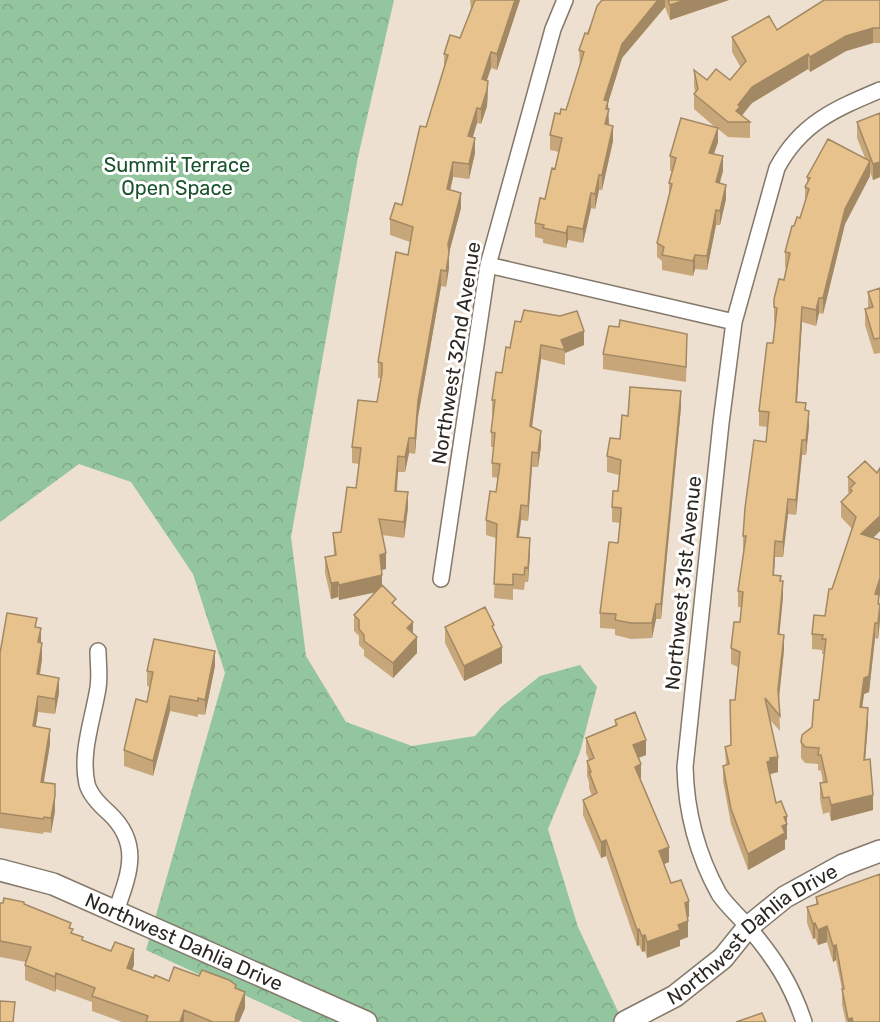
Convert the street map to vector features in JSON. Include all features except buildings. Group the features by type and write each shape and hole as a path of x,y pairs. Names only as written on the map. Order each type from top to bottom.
{"street":[{"name":"Northwest 32nd Avenue","path":"441,579 488,265 553,29 566,0"},
{"name":"Northwest 31st Avenue","path":"804,1022 795,996 780,966 720,895 699,850 686,804 684,767 719,435 734,322 777,168 788,148 804,129 827,114 880,90"},
{"path":"488,265 734,322"},
{"path":"98,651 99,685 85,760 87,786 99,803 118,822 129,846 131,869 116,911"},
{"name":"Northwest Dahlia Drive","path":"625,1022 675,996 723,958 748,927 785,897 843,865 880,851"},
{"name":"Northwest Dahlia Drive","path":"0,870 53,884 366,1022"}],"green space":[{"name":"Summit Terrace Open Space","path":"0,0 394,0 358,157 291,537 306,656 346,722 412,746 475,736 501,707 540,676 580,665 597,687 580,752 548,829 578,927 623,1022 303,1022 146,950 225,673 193,574 131,482 79,464 0,522"}]}
